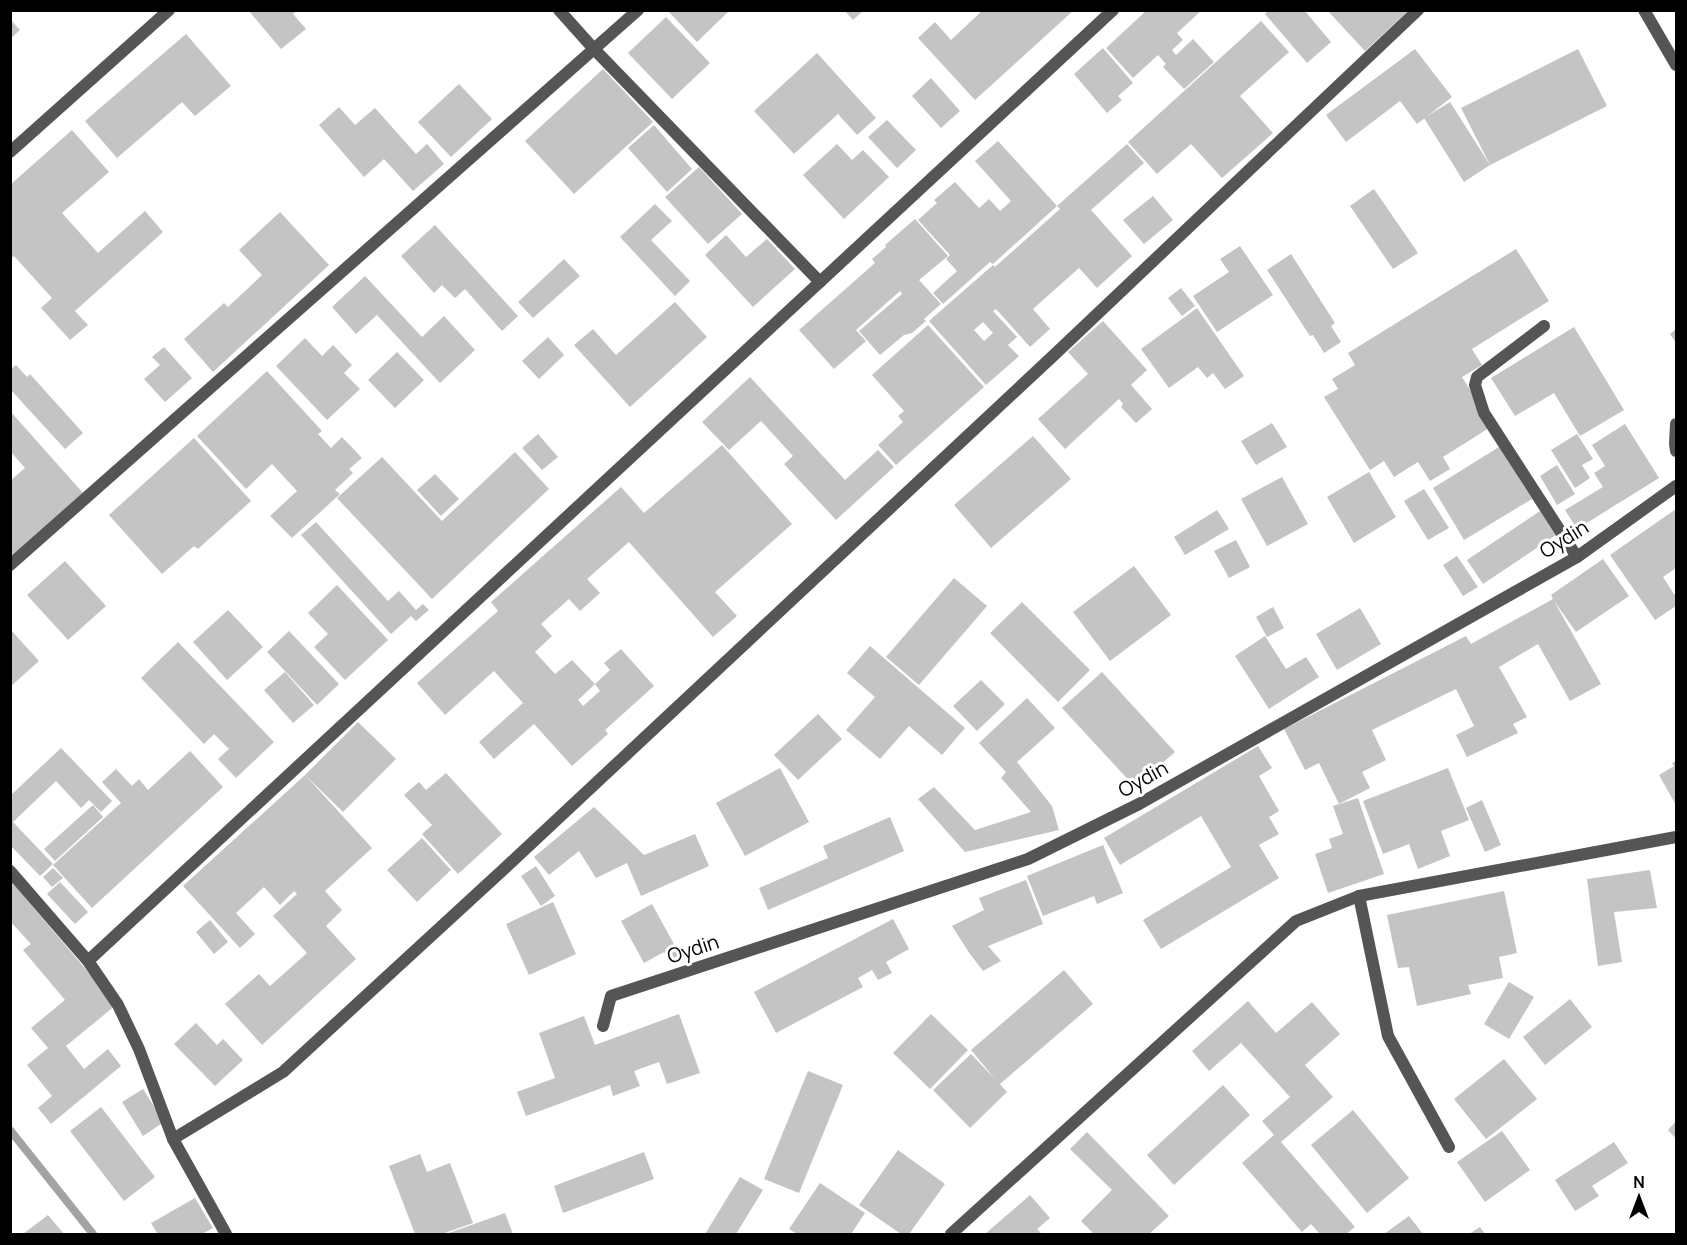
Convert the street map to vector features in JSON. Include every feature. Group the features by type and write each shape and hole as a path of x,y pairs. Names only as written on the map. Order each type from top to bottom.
{"street":[{"path":"10,152 169,10"},
{"path":"559,10 820,282"},
{"path":"10,565 638,10"},
{"path":"88,961 1113,10"},
{"path":"173,1139 283,1072 1045,363 1418,10"},
{"path":"1644,10 1677,65"},
{"path":"1544,326 1477,377 1475,385 1484,413 1577,557"},
{"path":"1677,424 1675,444 1677,451"},
{"name":"Oydin","path":"603,1026 611,996 1028,859 1139,804 1577,557 1677,486"},
{"path":"951,1234 1296,921 1359,896 1677,837"},
{"path":"10,871 88,961 118,1005 139,1049 173,1139 226,1234"},
{"path":"1359,896 1388,1036 1449,1147"}],"building":[{"path":"248,10 297,10 293,14 306,29 281,49"},
{"path":"671,10 730,10 697,42 669,12"},
{"path":"844,10 864,10 853,20"},
{"path":"983,10 1074,10 975,100 918,38 935,22 951,40"},
{"path":"1147,10 1202,10 1177,33 1183,40 1172,50 1176,55 1193,39 1214,62 1184,89 1163,67 1166,64 1158,55 1133,78 1106,48"},
{"path":"1269,10 1304,10 1331,42 1307,63 1265,14"},
{"path":"1327,10 1409,10 1365,51"},
{"path":"666,17 710,63 672,99 628,53"},
{"path":"10,19 20,30 10,39"},
{"path":"1261,21 1289,52 1240,96 1273,133 1222,178 1191,144 1157,174 1128,142"},
{"path":"186,34 231,86 195,116 182,102 117,158 85,121"},
{"path":"1103,48 1133,83 1118,96 1122,100 1107,113 1074,74"},
{"path":"1415,49 1452,97 1417,124 1400,101 1346,142 1326,115"},
{"path":"1578,49 1607,106 1490,165 1461,108"},
{"path":"817,53 876,118 857,135 838,114 794,154 754,111"},
{"path":"603,69 653,122 574,194 525,141"},
{"path":"931,78 960,111 941,128 912,96"},
{"path":"459,84 492,119 451,157 418,122"},
{"path":"1450,102 1490,165 1464,182 1424,118"},
{"path":"339,107 355,125 375,108 416,154 427,144 444,164 413,191 384,159 364,177 319,125"},
{"path":"887,120 916,150 897,168 868,137"},
{"path":"654,125 692,169 667,192 628,148"},
{"path":"72,130 109,172 62,213 98,253 145,211 163,232 75,311 88,325 70,340 41,308 52,298 14,256 10,260 10,185"},
{"path":"998,141 1057,206 993,264 990,262 943,304 933,293 957,271 946,259 950,255 918,220 937,203 934,200 955,182 979,208 989,199 1000,211 1011,201 975,161"},
{"path":"837,144 852,160 863,150 889,177 844,219 803,175"},
{"path":"1127,144 1144,163 1091,210 1132,256 1097,288 1079,268 1033,309 1050,329 1030,347 996,309 993,311 1017,337 1008,345 1019,356 986,385 929,321 993,265 995,267 1060,209 1057,206","holes":["983,322 993,333 984,341 974,330"]},
{"path":"699,167 742,214 708,244 665,197"},
{"path":"1374,189 1418,253 1393,269 1350,206"},
{"path":"1153,196 1173,220 1144,244 1123,220"},
{"path":"655,204 672,221 651,240 690,281 675,296 620,237"},
{"path":"280,212 329,265 213,372 184,339 224,303 228,307 262,275 239,250"},
{"path":"915,219 948,256 919,280 941,304 912,333 904,335 880,355 859,331 902,294 900,291 856,330 866,341 834,369 799,330 875,263 872,259"},
{"path":"435,225 518,316 502,331 465,289 455,298 442,285 434,293 401,256"},
{"path":"726,235 746,257 767,239 795,269 753,307 705,255"},
{"path":"1240,246 1273,295 1217,332 1193,296 1229,272 1220,259"},
{"path":"1516,249 1549,301 1472,349 1482,365 1462,377 1479,404 1489,428 1443,457 1450,469 1430,481 1418,462 1394,477 1384,461 1370,470 1324,397 1338,389 1332,379 1355,365 1348,353"},
{"path":"1291,254 1335,323 1331,326 1341,342 1324,353 1313,335 1310,336 1267,270"},
{"path":"564,259 580,276 533,318 518,302"},
{"path":"365,276 422,337 444,316 475,350 440,383 377,315 356,334 332,307"},
{"path":"1181,288 1195,306 1182,316 1168,298"},
{"path":"675,302 707,337 630,407 574,345 593,329 616,355"},
{"path":"1197,308 1244,376 1225,389 1213,373 1207,378 1198,367 1169,388 1141,349"},
{"path":"1103,321 1147,370 1131,385 1152,409 1136,423 1121,407 1123,404 1119,399 1065,449 1038,419 1088,374 1068,352"},
{"path":"928,325 984,387 896,465 878,445 903,422 898,416 904,411 872,375"},
{"path":"1574,327 1624,410 1580,436 1554,393 1515,416 1491,378"},
{"path":"1676,329 1676,343 1670,334"},
{"path":"548,337 564,355 539,379 522,361"},
{"path":"305,338 322,356 333,345 352,365 344,373 360,389 327,420 276,366"},
{"path":"164,347 192,378 165,402 144,379 160,365 152,357"},
{"path":"397,352 424,380 395,408 368,380"},
{"path":"16,365 27,377 30,374 83,433 65,449 10,389 10,370"},
{"path":"267,371 322,431 318,434 331,448 342,437 362,458 349,469 353,473 335,490 340,494 292,538 270,516 297,491 272,464 246,489 197,436"},
{"path":"750,377 845,480 878,450 894,467 836,520 784,464 793,456 761,421 729,450 702,422"},
{"path":"10,411 83,493 10,557 10,481 25,468 10,451"},
{"path":"1272,423 1287,447 1256,465 1241,441"},
{"path":"1625,424 1659,478 1577,529 1565,510 1603,487 1594,473 1605,466 1592,445"},
{"path":"538,434 558,457 542,470 522,448"},
{"path":"1577,434 1593,459 1582,465 1590,478 1575,488 1551,450"},
{"path":"1033,436 1071,479 991,548 954,505"},
{"path":"194,438 251,501 198,549 194,546 162,574 109,515"},
{"path":"722,445 792,524 715,592 737,616 713,637 629,542 587,579 600,593 580,611 569,599 541,624 552,636 535,652 555,674 572,660 595,684 610,670 604,663 621,649 654,686 605,730 608,734 572,766 534,724 494,759 479,742 523,703 494,671 445,715 417,683 498,611 491,602 621,487 644,513","holes":["595,684 600,691 583,706 578,700"]},
{"path":"1499,447 1532,499 1464,540 1433,488"},
{"path":"515,452 549,489 432,599 337,498 382,457 442,521"},
{"path":"1557,465 1575,494 1557,505 1540,476"},
{"path":"1369,472 1396,517 1354,543 1327,497"},
{"path":"435,474 459,499 441,516 417,490"},
{"path":"1282,477 1308,524 1267,546 1241,499"},
{"path":"1424,489 1449,528 1428,540 1404,501"},
{"path":"1543,509 1559,533 1483,584 1467,560"},
{"path":"1676,509 1676,568 1663,577 1676,597 1676,606 1655,620 1610,555"},
{"path":"1217,510 1229,529 1185,555 1174,537"},
{"path":"316,522 388,601 399,591 416,610 423,604 429,610 416,621 411,616 391,634 301,535"},
{"path":"1236,540 1250,567 1229,578 1214,551"},
{"path":"1457,556 1478,587 1463,596 1443,565"},
{"path":"1603,559 1629,596 1576,632 1554,601 1601,684 1570,701 1538,644 1499,667 1527,717 1513,724 1518,733 1467,757 1456,735 1474,726 1456,689 1372,730 1386,760 1362,772 1370,788 1339,804 1319,763 1305,770 1284,729 1466,636 1471,644 1553,599 1551,595"},
{"path":"65,561 106,606 68,640 27,595"},
{"path":"1134,566 1171,615 1110,661 1073,612"},
{"path":"954,578 987,606 919,685 886,657"},
{"path":"337,585 388,640 345,680 314,647 328,634 308,613"},
{"path":"1022,602 1090,670 1058,702 990,633"},
{"path":"1273,607 1284,628 1267,637 1256,617"},
{"path":"1360,608 1381,644 1337,670 1316,634"},
{"path":"228,610 263,647 227,680 193,642"},
{"path":"10,629 39,661 10,687"},
{"path":"289,631 339,684 317,705 267,652"},
{"path":"1265,636 1286,669 1306,657 1319,677 1269,709 1235,656"},
{"path":"178,642 274,742 236,778 218,759 229,749 214,734 204,744 141,678"},
{"path":"870,646 965,728 942,755 909,726 880,759 846,730 875,697 847,673"},
{"path":"285,672 314,705 293,723 264,690"},
{"path":"1102,672 1175,752 1135,787 1062,708"},
{"path":"981,680 1005,704 977,731 953,706"},
{"path":"1027,698 1055,728 1017,762 1052,806 1059,830 965,852 918,799 934,787 975,830 1031,812 1001,778 1006,772 979,743"},
{"path":"818,714 842,739 798,780 774,755"},
{"path":"358,722 396,759 343,812 305,775"},
{"path":"1258,746 1272,768 1259,776 1279,811 1269,817 1279,834 1259,845 1279,878 1161,949 1143,920 1231,867 1201,816 1120,865 1104,838"},
{"path":"61,748 112,801 101,812 89,800 81,808 56,781 13,822 53,864 40,876 10,845 10,796"},
{"path":"190,751 223,787 92,908 53,865 121,803 102,782 116,769 132,786 139,779 148,790"},
{"path":"1676,761 1676,805 1659,775 1674,766 1672,763"},
{"path":"780,768 809,822 745,856 716,803"},
{"path":"1448,768 1469,820 1441,831 1450,856 1418,869 1409,844 1383,854 1363,801"},
{"path":"446,773 502,834 458,874 422,834 432,825 404,795 419,782 426,790"},
{"path":"305,775 372,848 325,891 342,910 326,926 356,959 262,1045 225,1004 259,974 270,986 307,953 273,916 297,894 294,891 280,905 264,887 236,913 255,934 240,948 183,886"},
{"path":"1358,798 1384,874 1328,893 1315,854 1332,848 1329,839 1343,834 1333,806"},
{"path":"1482,800 1501,845 1485,852 1466,808"},
{"path":"93,805 103,817 55,861 44,849"},
{"path":"594,807 644,855 695,834 709,866 641,896 627,863 596,878 579,851 549,875 534,857"},
{"path":"890,817 904,851 768,910 759,888 828,858 823,846"},
{"path":"422,838 451,870 417,902 387,870"},
{"path":"1103,845 1123,893 1097,904 1094,896 1043,916 1027,876"},
{"path":"536,866 555,896 541,906 521,876"},
{"path":"53,868 63,878 52,887 43,877"},
{"path":"1650,870 1657,908 1614,912 1622,962 1598,966 1587,879"},
{"path":"10,880 116,1005 66,1046 84,1069 108,1049 121,1066 51,1124 38,1108 52,1096 27,1065 48,1048 31,1028 65,1000 23,950 31,944 10,921"},
{"path":"1026,880 1043,924 988,946 1001,961 983,971 952,926 984,910 979,898"},
{"path":"60,882 88,912 75,924 47,894"},
{"path":"1504,891 1517,953 1499,957 1503,978 1468,985 1471,994 1417,1006 1409,967 1398,968 1387,915"},
{"path":"553,902 576,954 529,975 506,924"},
{"path":"652,904 680,955 669,961 664,952 644,963 621,921"},
{"path":"893,919 909,949 886,962 892,973 878,980 872,970 858,978 863,987 776,1033 754,992"},
{"path":"210,920 228,942 214,954 196,932"},
{"path":"1064,970 1093,1004 1000,1084 1007,1092 970,1128 933,1090 971,1054 995,1079 971,1050"},
{"path":"1509,982 1534,997 1509,1039 1484,1024"},
{"path":"1570,999 1592,1027 1545,1065 1523,1037"},
{"path":"1248,1001 1276,1033 1312,1002 1340,1034 1305,1065 1333,1097 1281,1142 1355,1227 1346,1234 1320,1234 1311,1224 1302,1232 1242,1163 1274,1135 1262,1121 1290,1097 1241,1043 1209,1071 1192,1051"},
{"path":"679,1014 700,1073 667,1084 659,1062 634,1071 640,1086 613,1096 610,1085 526,1116 517,1092 555,1078 539,1033 584,1016 595,1045"},
{"path":"931,1014 968,1050 930,1089 893,1053"},
{"path":"196,1023 217,1045 223,1039 243,1060 215,1086 174,1044"},
{"path":"1504,1059 1537,1099 1486,1139 1454,1099"},
{"path":"808,1071 843,1085 799,1193 764,1179"},
{"path":"1223,1085 1250,1115 1174,1185 1147,1155"},
{"path":"143,1089 164,1122 143,1136 122,1102"},
{"path":"101,1107 155,1177 124,1201 70,1131"},
{"path":"1353,1110 1409,1178 1367,1213 1311,1145"},
{"path":"1676,1121 1676,1139 1668,1130"},
{"path":"1502,1131 1530,1170 1485,1202 1457,1162"},
{"path":"1087,1132 1169,1216 1149,1234 1094,1234 1081,1221 1112,1190 1070,1149"},
{"path":"1614,1142 1628,1163 1592,1186 1599,1196 1575,1211 1555,1180"},
{"path":"898,1150 945,1184 909,1234 901,1234 859,1205"},
{"path":"644,1152 654,1179 563,1213 554,1186"},
{"path":"420,1154 427,1172 450,1163 473,1223 442,1234 415,1234 389,1166"},
{"path":"740,1177 763,1190 736,1234 705,1234"},
{"path":"820,1183 865,1213 851,1234 797,1234 789,1229"},
{"path":"1030,1195 1050,1218 1037,1229 1042,1234 985,1234"},
{"path":"195,1198 213,1228 202,1234 154,1234 157,1233 151,1223"},
{"path":"505,1213 513,1234 446,1234"},
{"path":"48,1215 64,1234 23,1234"},
{"path":"1409,1216 1423,1234 1384,1234"},
{"path":"1480,1227 1485,1234 1469,1234"}],"waterway":[{"path":"10,1130 93,1234"}]}
